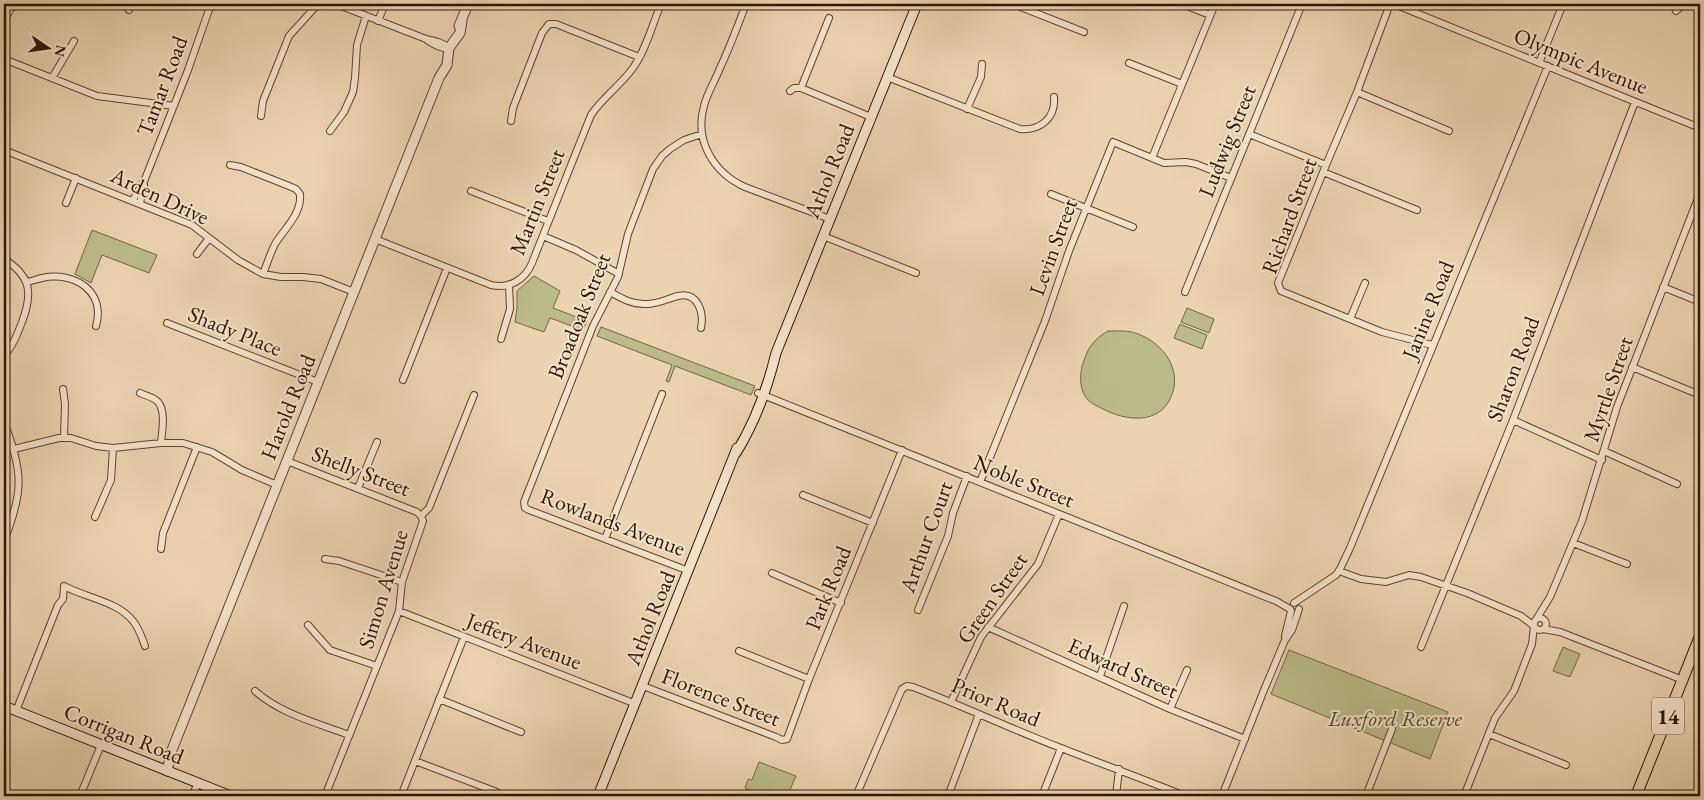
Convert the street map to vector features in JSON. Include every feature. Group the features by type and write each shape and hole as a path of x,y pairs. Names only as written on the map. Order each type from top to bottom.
{"main road":[{"name":"Harold Road","path":"164,770 439,78 446,65 446,47 458,37 468,4"},
{"name":"Athol Road","path":"598,796 736,453 743,429 760,394 766,371 776,353 917,4"},
{"name":"14","path":"1636,796 1700,636"},
{"name":"Corrigan Road","path":"4,706 231,796"}],"street":[{"path":"4,20 14,4"},
{"name":"Tamar Road","path":"133,200 145,179 188,70 211,4"},
{"path":"261,116 263,101 288,36 318,4"},
{"path":"336,4 426,39 434,45 446,47"},
{"path":"378,20 385,4"},
{"name":"Martin Street","path":"375,239 491,285 509,285 522,278 528,271 592,115 601,101 629,74 639,58 661,4"},
{"path":"746,4 704,105 702,134 707,150 714,164 733,181 745,188 830,219"},
{"path":"1013,4 1084,32"},
{"path":"1182,4 1210,15"},
{"path":"1152,158 1215,4"},
{"name":"Ludwig Street","path":"1185,292 1302,4"},
{"name":"Olympic Avenue","path":"1392,4 1700,128"},
{"name":"Richard Street","path":"1392,4 1278,283 1281,291 1382,332 1432,345"},
{"path":"1540,63 1563,4"},
{"path":"1676,11 1684,4"},
{"path":"330,131 344,112 352,92 355,78 357,45 366,16"},
{"path":"801,88 829,18"},
{"path":"511,120 513,108 544,28 550,24 556,24 639,58"},
{"path":"52,78 74,41"},
{"path":"4,59 104,98 174,106"},
{"path":"967,109 981,77 982,64"},
{"path":"1129,64 1182,84"},
{"name":"Janine Road","path":"1342,570 1432,345 1548,66"},
{"path":"888,77 1016,128 1029,130 1039,127 1049,118 1054,109 1054,97"},
{"path":"790,91 794,88 801,88 871,117"},
{"path":"1357,92 1449,131"},
{"name":"Sharon Road","path":"1421,647 1513,420 1635,102"},
{"name":"Broadoak Street","path":"524,505 524,499 593,326 619,274 628,234 649,176 657,162 670,149 702,134"},
{"path":"1249,134 1417,210"},
{"name":"Levin Street","path":"980,482 1045,321 1113,142 1164,163 1186,162 1196,164 1231,178"},
{"name":"Arden Drive","path":"4,150 192,225 238,260 263,274 321,279 354,292"},
{"path":"230,166 246,168 296,189 300,194 295,214 276,244 263,274"},
{"path":"66,203 76,178"},
{"name":"Tamar Road","path":"140,203 145,179"},
{"path":"471,191 548,221"},
{"name":"Myrtle Street","path":"1537,618 1550,597 1590,499 1632,367 1700,193"},
{"path":"1051,194 1086,210 1133,227"},
{"path":"543,236 576,250 619,274"},
{"path":"823,236 916,273"},
{"path":"197,254 210,238"},
{"path":"4,259 18,269 27,282 29,296 27,309 14,343 4,356"},
{"path":"403,380 447,268"},
{"path":"27,282 57,277 72,280 83,285 93,294 97,304 96,326"},
{"path":"1350,319 1365,283"},
{"path":"501,339 510,310 509,285"},
{"path":"1663,287 1700,302"},
{"path":"610,292 631,302 643,304 658,303 677,296 689,297 700,306 701,328"},
{"name":"Shady Place","path":"167,323 318,382"},
{"path":"1632,367 1700,395"},
{"path":"63,389 65,404 64,438"},
{"path":"140,393 157,400 160,406 162,416 161,443"},
{"path":"605,539 662,394"},
{"name":"Noble Street","path":"760,394 1294,607"},
{"name":"Simon Avenue","path":"325,796 399,611 402,582 423,522 421,516 429,508 474,395"},
{"path":"1513,420 1602,460"},
{"path":"4,422 14,449 19,486 17,503 6,528 4,541"},
{"path":"14,449 53,438 64,438 113,448 161,443 183,443 197,446 242,470 277,485"},
{"path":"358,488 377,442"},
{"path":"161,549 163,534 197,446"},
{"path":"96,517 111,480 113,448"},
{"name":"Park Road","path":"787,739 809,679 902,450"},
{"path":"1604,451 1677,484"},
{"name":"Shelly Street","path":"287,461 417,512 421,516"},
{"name":"Arthur Court","path":"918,610 948,536 953,513 967,476"},
{"path":"803,495 873,523"},
{"name":"Rowlands Avenue","path":"524,505 529,510 689,571"},
{"name":"Green Street","path":"951,702 988,627 1038,564 1059,514"},
{"path":"1573,543 1627,564"},
{"path":"325,558 402,582"},
{"path":"1222,796 1285,640 1294,607 1342,570 1361,580 1386,582 1404,576 1415,576 1446,586 1521,616 1538,629 1560,632 1683,680"},
{"path":"772,573 841,603"},
{"path":"16,711 58,605 63,599 64,586 118,609 134,622 145,646"},
{"name":"Myrtle Street","path":"1545,621 1550,597"},
{"path":"1100,676 1124,606"},
{"name":"Jeffery Avenue","path":"399,611 636,704"},
{"path":"1521,616 1541,618 1560,632"},
{"path":"1532,644 1534,621 1537,618"},
{"path":"1464,796 1495,718 1514,691 1532,644 1546,625 1545,621"},
{"path":"308,625 330,650 377,666"},
{"name":"Edward Street","path":"988,627 1170,709 1245,739"},
{"path":"401,796 464,637"},
{"path":"739,651 809,679"},
{"path":"1170,709 1187,670"},
{"name":"Florence Street","path":"643,686 782,740 787,739"},
{"name":"Prior Road","path":"856,796 902,689 906,686 913,687 1061,748 1185,796"},
{"path":"255,691 272,704 286,711 348,735"},
{"path":"439,699 521,732"},
{"path":"948,796 979,714"},
{"path":"1366,796 1392,729"},
{"path":"1490,734 1566,765"},
{"path":"80,796 101,745"},
{"path":"1042,796 1061,748"},
{"path":"415,761 498,792"},
{"path":"1116,796 1119,769"},
{"path":"192,796 198,783"}],"green space":[{"path":"92,230 157,255 149,273 102,255 91,283 75,274"},
{"path":"534,276 560,291 553,308 587,321 583,330 550,318 544,332 515,322 517,291"},
{"path":"1187,308 1214,319 1209,333 1181,322"},
{"path":"1180,324 1207,335 1202,349 1174,338"},
{"path":"601,327 755,386 751,395 675,366 669,382 666,381 672,365 597,336"},
{"path":"1108,331 1127,331 1138,334 1147,338 1163,351 1172,368 1174,387 1166,406 1159,412 1141,418 1131,418 1112,413 1095,405 1085,396 1081,380 1083,363 1092,344"},
{"path":"1563,647 1580,654 1570,677 1553,671"},
{"name":"Luxford Reserve","path":"1289,650 1448,712 1430,759 1271,694"},
{"path":"759,762 796,776 789,792 790,796 764,796 745,788 748,779 752,780"}]}
